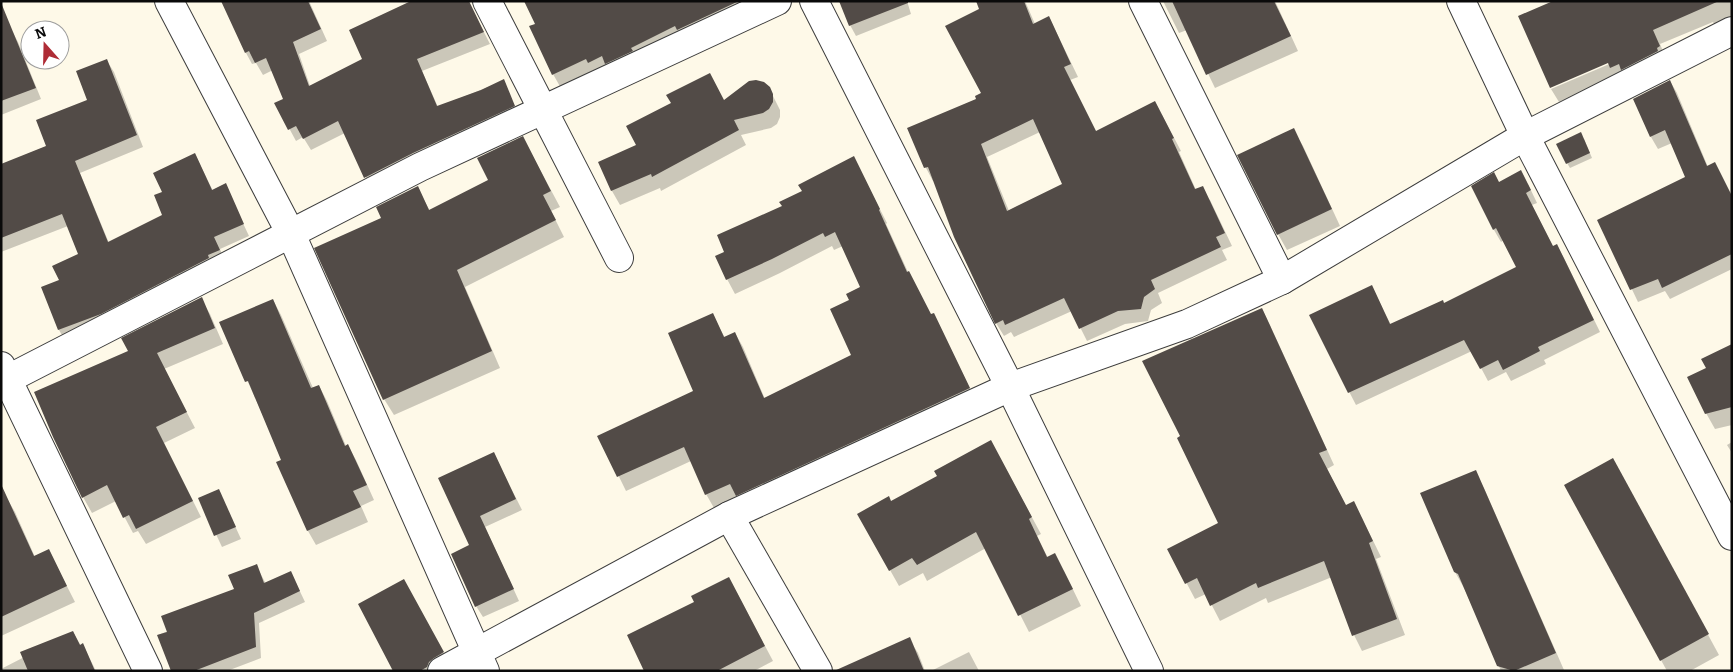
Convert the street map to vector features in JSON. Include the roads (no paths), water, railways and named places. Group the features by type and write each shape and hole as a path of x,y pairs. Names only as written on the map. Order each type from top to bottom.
{"street":[{"path":"169,1 291,234 481,662"},
{"path":"487,1 619,258"},
{"path":"148,671 5,372 291,234 420,167 777,1"},
{"path":"814,1 1010,387 1149,671"},
{"path":"1144,1 1282,280"},
{"path":"1461,1 1525,136 1732,536"},
{"path":"442,671 481,662 729,516 1010,387 1187,324 1282,280 1525,136 1732,31"},
{"path":"729,516 818,671"}]}
